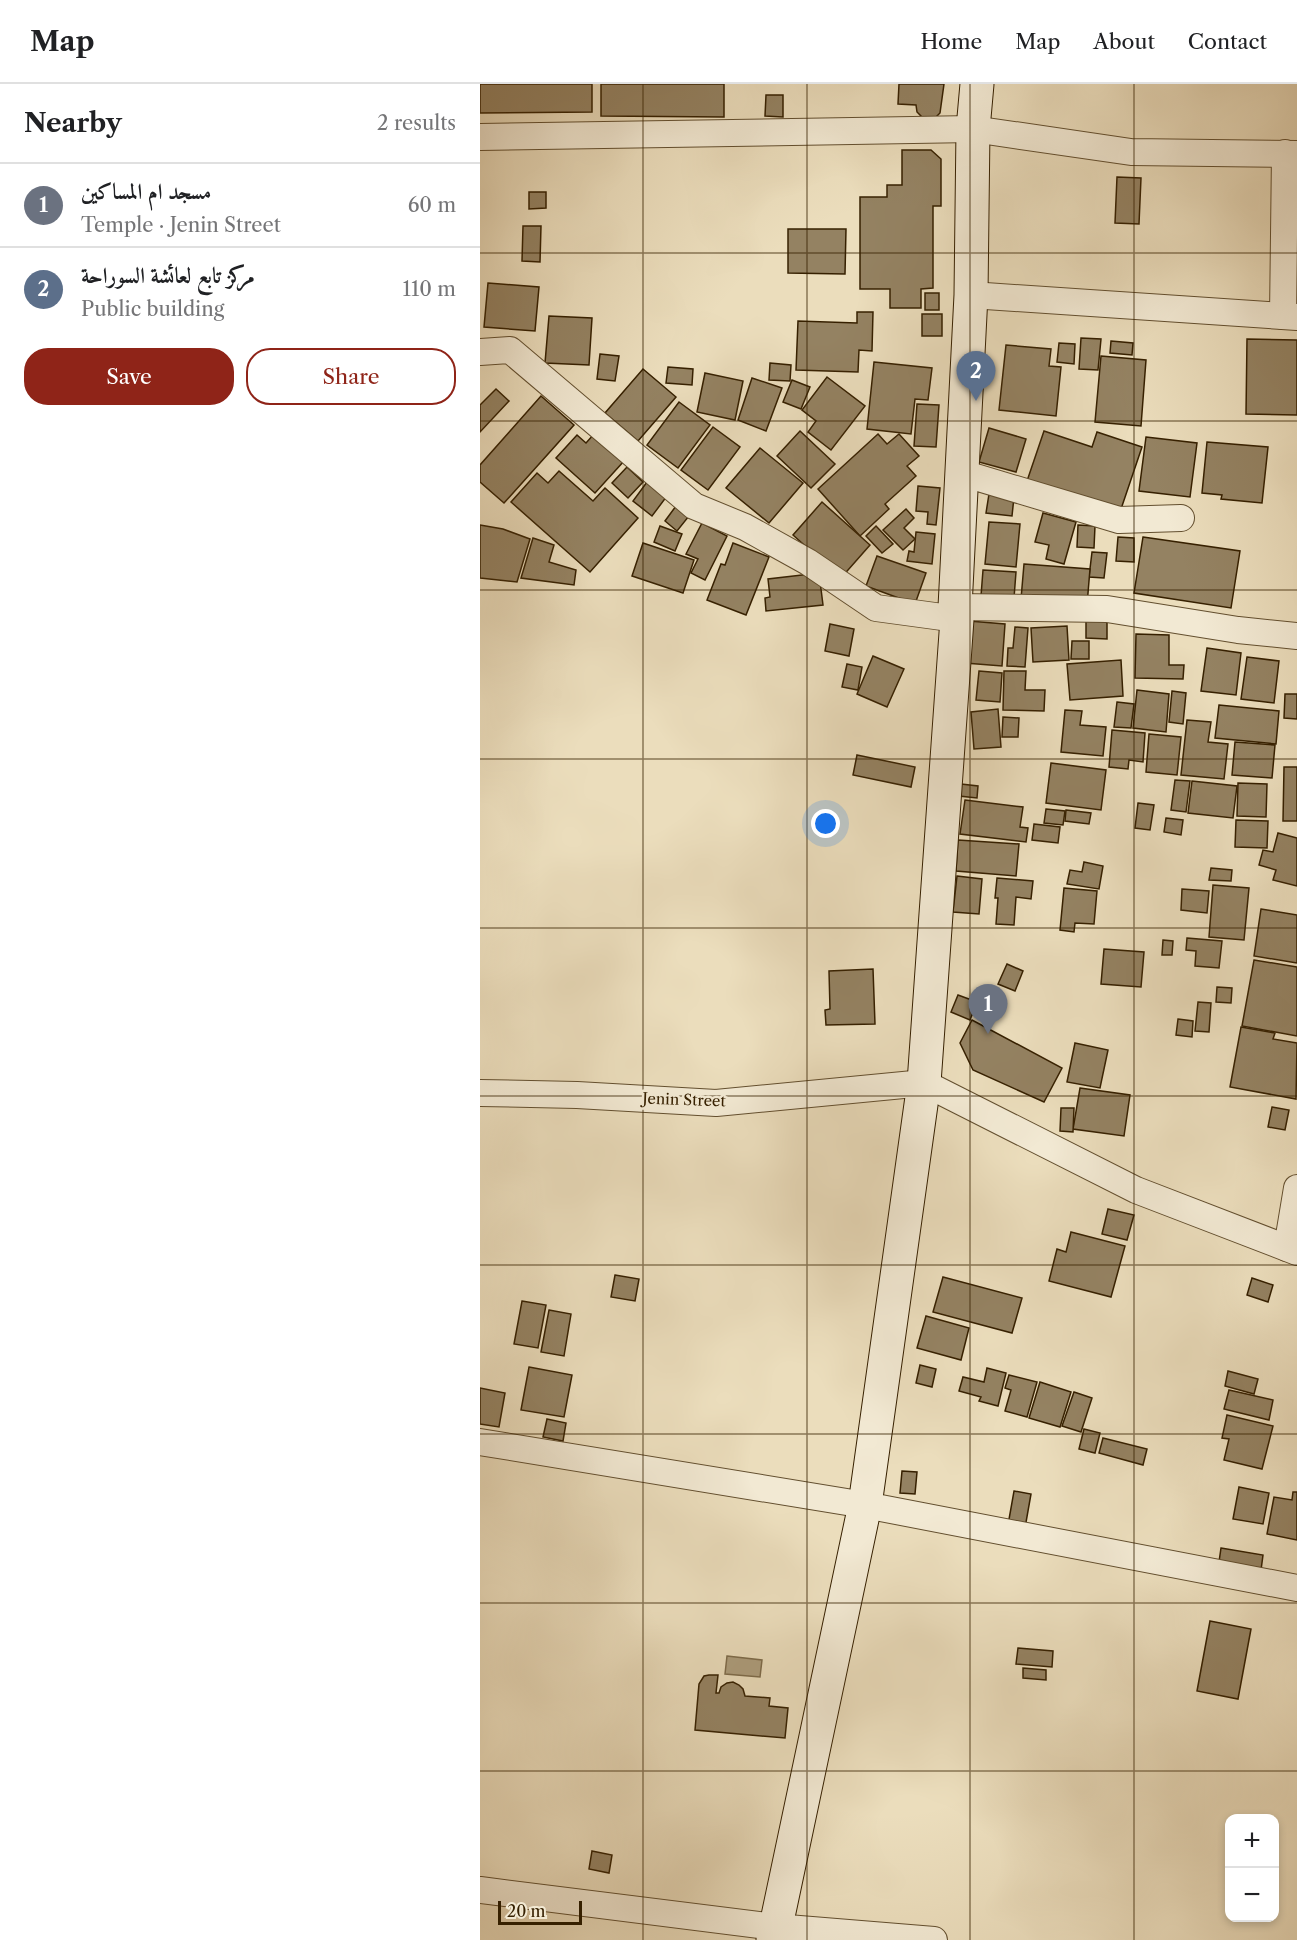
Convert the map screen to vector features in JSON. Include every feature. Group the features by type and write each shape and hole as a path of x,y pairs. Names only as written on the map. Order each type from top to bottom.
{"street":[{"path":"774,1933 865,1505 924,1083 956,613 971,295 973,129 977,84"},
{"path":"480,137 973,129 1131,152 1291,154 1290,317 971,295"},
{"path":"480,352 510,350 694,506 745,527 808,562 876,608 956,613 1107,609 1238,630 1297,636"},
{"path":"962,473 1119,520 1181,518"},
{"path":"924,1083 1136,1191 1292,1250 1297,1188"},
{"name":"Jenin Street","path":"480,1093 577,1095 716,1103 924,1083"},
{"path":"480,1443 865,1505 1297,1588"},
{"path":"480,1890 774,1933 934,1940"}],"shaded area":[{"path":"727,1656 762,1660 760,1677 725,1674"}],"building":[{"path":"480,84 592,84 592,112 480,113"},
{"path":"601,84 724,84 724,117 601,116"},
{"path":"899,84 944,84 940,113 935,118 929,119 917,112 916,105 898,104"},
{"path":"766,95 783,95 783,117 765,116"},
{"path":"902,150 931,150 941,159 941,206 933,206 933,288 921,289 921,308 890,308 890,289 860,289 860,197 887,197 887,185 902,185"},
{"path":"1117,177 1141,178 1139,224 1115,223"},
{"path":"529,192 546,192 546,208 529,209"},
{"path":"523,226 541,226 540,262 522,261"},
{"path":"788,229 846,229 845,274 788,273"},
{"path":"488,283 539,287 535,331 484,327"},
{"path":"925,293 939,293 939,310 925,310"},
{"path":"857,312 873,312 872,351 859,350 858,372 796,370 798,321 857,323"},
{"path":"922,314 942,314 942,336 922,336"},
{"path":"549,316 592,318 589,365 545,363"},
{"path":"1081,338 1101,339 1098,370 1079,369"},
{"path":"1247,339 1297,340 1297,415 1246,414"},
{"path":"1111,341 1133,343 1132,355 1110,353"},
{"path":"1059,343 1075,344 1074,364 1057,362"},
{"path":"1006,345 1051,349 1049,366 1061,367 1056,416 999,410"},
{"path":"600,354 619,356 615,381 597,379"},
{"path":"1101,356 1146,360 1141,426 1095,422"},
{"path":"874,362 932,368 928,400 915,399 911,434 867,429"},
{"path":"770,363 791,365 790,381 769,380"},
{"path":"668,367 693,369 692,385 666,383"},
{"path":"643,369 676,397 638,441 605,413"},
{"path":"705,373 743,381 735,420 697,412"},
{"path":"827,377 865,406 831,450 808,432 816,421 802,410"},
{"path":"752,378 782,388 766,431 738,420"},
{"path":"792,380 810,387 801,409 783,402"},
{"path":"496,389 509,401 480,432 480,405"},
{"path":"541,396 574,425 504,503 480,482 480,465"},
{"path":"679,402 710,425 678,468 647,445"},
{"path":"917,404 939,405 936,447 914,446"},
{"path":"713,427 740,447 708,490 681,470"},
{"path":"989,428 1026,439 1016,472 979,462"},
{"path":"800,431 835,464 811,488 777,456"},
{"path":"1044,431 1092,447 1097,432 1142,447 1120,512 1027,481"},
{"path":"594,434 624,461 595,493 556,458 577,435 586,443"},
{"path":"878,434 887,444 899,434 919,456 907,466 916,476 885,504 889,509 860,536 818,489"},
{"path":"1146,437 1197,443 1190,497 1139,491"},
{"path":"1207,442 1268,447 1262,503 1221,499 1222,495 1202,493"},
{"path":"760,448 803,483 769,523 726,488"},
{"path":"627,467 643,482 628,498 612,483"},
{"path":"559,471 593,501 605,488 638,518 590,572 511,502 537,473 548,483"},
{"path":"647,482 667,496 652,516 633,501"},
{"path":"918,486 940,488 936,525 927,524 928,512 916,511"},
{"path":"989,494 1014,497 1012,516 986,513"},
{"path":"822,502 870,545 841,578 793,535"},
{"path":"676,506 689,516 677,531 665,521"},
{"path":"906,509 914,518 904,528 915,539 903,550 883,530"},
{"path":"1043,513 1076,522 1064,564 1046,559 1049,545 1035,542"},
{"path":"989,522 1020,524 1016,567 985,564"},
{"path":"702,523 727,536 705,580 691,573 698,559 686,554"},
{"path":"480,525 503,529 530,539 517,582 480,578"},
{"path":"1078,525 1095,526 1094,548 1077,547"},
{"path":"660,526 682,534 675,551 654,542"},
{"path":"876,526 893,544 882,553 866,536"},
{"path":"916,532 935,534 932,564 907,561 909,551 914,552"},
{"path":"1118,537 1134,538 1134,562 1116,561"},
{"path":"1143,537 1240,551 1231,608 1134,593"},
{"path":"533,538 554,545 549,562 576,570 574,585 521,578"},
{"path":"643,543 694,560 683,593 632,576"},
{"path":"733,543 769,557 746,615 707,600 721,564 725,565"},
{"path":"1092,552 1107,553 1104,578 1089,577"},
{"path":"877,556 926,573 915,604 866,586"},
{"path":"1024,564 1090,569 1087,605 1021,599"},
{"path":"983,570 1016,572 1014,598 981,596"},
{"path":"819,573 823,605 766,611 765,598 770,597 768,579"},
{"path":"1086,619 1107,619 1107,639 1086,638"},
{"path":"969,621 1005,624 1002,666 965,663"},
{"path":"830,624 854,629 849,656 825,651"},
{"path":"1067,626 1069,660 1033,662 1031,628"},
{"path":"1015,627 1028,628 1025,667 1007,666 1008,648 1013,648"},
{"path":"1136,634 1169,635 1169,665 1184,665 1183,679 1135,678"},
{"path":"1072,641 1089,641 1089,659 1071,659"},
{"path":"1207,648 1241,653 1236,695 1201,691"},
{"path":"873,656 904,669 887,707 857,694"},
{"path":"1247,657 1279,661 1274,703 1241,699"},
{"path":"1121,660 1123,696 1070,700 1067,664"},
{"path":"847,664 862,667 858,690 842,687"},
{"path":"979,671 1002,673 1000,702 976,700"},
{"path":"1004,671 1026,671 1025,690 1045,690 1044,711 1003,710"},
{"path":"1137,690 1169,694 1166,732 1133,728"},
{"path":"1172,691 1186,693 1183,724 1169,722"},
{"path":"1285,694 1297,694 1297,719 1284,718"},
{"path":"1117,702 1134,704 1131,728 1114,727"},
{"path":"1219,705 1279,711 1276,744 1215,738"},
{"path":"998,709 1001,747 974,749 971,712"},
{"path":"1065,710 1082,711 1080,725 1106,727 1103,756 1061,752"},
{"path":"1003,717 1019,718 1018,737 1002,737"},
{"path":"1187,720 1211,722 1208,742 1228,744 1224,779 1181,775"},
{"path":"1112,730 1145,733 1143,762 1129,760 1128,769 1109,767"},
{"path":"1149,734 1181,737 1177,775 1146,772"},
{"path":"1235,742 1275,745 1272,778 1232,775"},
{"path":"857,755 915,767 911,787 853,775"},
{"path":"1051,763 1106,770 1101,810 1046,803"},
{"path":"1284,767 1297,767 1297,821 1283,821"},
{"path":"1175,780 1190,781 1186,812 1171,810"},
{"path":"1192,781 1237,786 1233,818 1188,813"},
{"path":"1238,783 1267,784 1266,817 1237,816"},
{"path":"961,784 978,786 977,798 959,796"},
{"path":"965,800 1023,807 1020,827 1028,828 1026,842 960,834"},
{"path":"1138,803 1154,805 1150,830 1135,828"},
{"path":"1046,809 1065,811 1063,825 1044,823"},
{"path":"1066,810 1091,813 1089,824 1065,821"},
{"path":"1166,818 1183,820 1181,835 1164,832"},
{"path":"1236,820 1268,821 1267,848 1235,847"},
{"path":"1034,824 1060,827 1058,843 1032,840"},
{"path":"1278,833 1297,838 1297,886 1273,880 1276,870 1259,865 1263,850 1273,852"},
{"path":"958,840 1019,844 1016,876 956,871"},
{"path":"1084,862 1103,866 1099,889 1067,884 1070,870 1082,872"},
{"path":"1211,868 1232,870 1231,881 1209,880"},
{"path":"957,876 982,879 979,914 953,912"},
{"path":"997,878 1033,881 1031,899 1016,897 1014,925 996,924"},
{"path":"1213,885 1249,888 1244,940 1209,937"},
{"path":"1064,888 1097,891 1094,924 1075,923 1074,932 1060,930"},
{"path":"1182,889 1209,891 1207,913 1181,910"},
{"path":"1261,909 1297,915 1297,963 1254,956"},
{"path":"1187,938 1222,941 1219,968 1195,966 1196,951 1186,950"},
{"path":"1163,940 1173,941 1172,955 1162,955"},
{"path":"1104,949 1144,952 1141,987 1101,984"},
{"path":"1254,960 1297,967 1297,1036 1242,1026"},
{"path":"1007,964 1023,971 1015,991 998,984"},
{"path":"873,969 875,1024 826,1025 825,1010 830,1009 829,971"},
{"path":"1217,987 1232,988 1231,1003 1216,1002"},
{"path":"958,995 977,1002 970,1020 951,1012"},
{"path":"1198,1002 1211,1003 1209,1032 1195,1031"},
{"path":"1178,1019 1193,1021 1192,1037 1176,1035"},
{"path":"972,1020 1062,1068 1044,1102 973,1070 960,1043"},
{"path":"1241,1027 1275,1033 1273,1039 1297,1043 1296,1099 1230,1087"},
{"path":"1075,1043 1108,1050 1100,1088 1067,1082"},
{"path":"1080,1088 1130,1095 1124,1136 1073,1129"},
{"path":"1272,1107 1289,1110 1285,1130 1268,1127"},
{"path":"1061,1108 1074,1108 1073,1132 1060,1131"},
{"path":"1108,1209 1134,1215 1127,1240 1102,1234"},
{"path":"1071,1232 1125,1246 1111,1297 1049,1281 1057,1249 1066,1252"},
{"path":"615,1275 639,1279 635,1301 611,1297"},
{"path":"943,1277 1022,1298 1012,1333 933,1312"},
{"path":"1252,1278 1273,1285 1268,1302 1247,1295"},
{"path":"522,1301 546,1305 538,1348 514,1344"},
{"path":"549,1310 571,1314 564,1356 541,1352"},
{"path":"926,1316 969,1328 961,1360 917,1348"},
{"path":"920,1365 936,1369 932,1387 916,1383"},
{"path":"529,1367 572,1375 564,1417 521,1410"},
{"path":"987,1368 1006,1373 998,1406 979,1401 981,1397 959,1391 963,1377 984,1382"},
{"path":"1228,1371 1258,1379 1254,1394 1225,1386"},
{"path":"1009,1375 1037,1382 1027,1417 1005,1411 1011,1390 1005,1388"},
{"path":"1040,1382 1071,1392 1060,1427 1029,1418"},
{"path":"480,1388 505,1393 499,1427 480,1424"},
{"path":"1229,1390 1273,1400 1269,1420 1224,1409"},
{"path":"1074,1392 1092,1398 1081,1432 1062,1426"},
{"path":"1227,1415 1273,1426 1262,1469 1224,1460 1229,1439 1222,1438"},
{"path":"547,1419 566,1423 563,1441 543,1437"},
{"path":"1084,1429 1100,1433 1095,1453 1079,1449"},
{"path":"1103,1438 1147,1449 1143,1465 1099,1453"},
{"path":"902,1471 917,1472 915,1494 900,1493"},
{"path":"1239,1487 1269,1493 1263,1524 1233,1519"},
{"path":"1014,1491 1031,1494 1025,1528 1008,1525"},
{"path":"1293,1492 1297,1492 1297,1540 1267,1534 1274,1497 1292,1500"},
{"path":"1221,1548 1263,1555 1261,1570 1219,1562"},
{"path":"1210,1621 1251,1629 1238,1699 1197,1691"},
{"path":"1018,1648 1053,1651 1052,1667 1016,1664"},
{"path":"1023,1668 1046,1670 1046,1680 1023,1678"},
{"path":"718,1675 716,1693 719,1693 721,1687 727,1683 733,1682 743,1689 745,1696 770,1698 769,1706 788,1708 785,1738 695,1730 699,1684 704,1676"},
{"path":"592,1851 612,1855 609,1873 589,1869"}],"place":[{"name":"مركز تابع لعائشة السوراحة","path":"976,401"},
{"name":"مسجد ام المساكين","path":"988,1034"}]}
